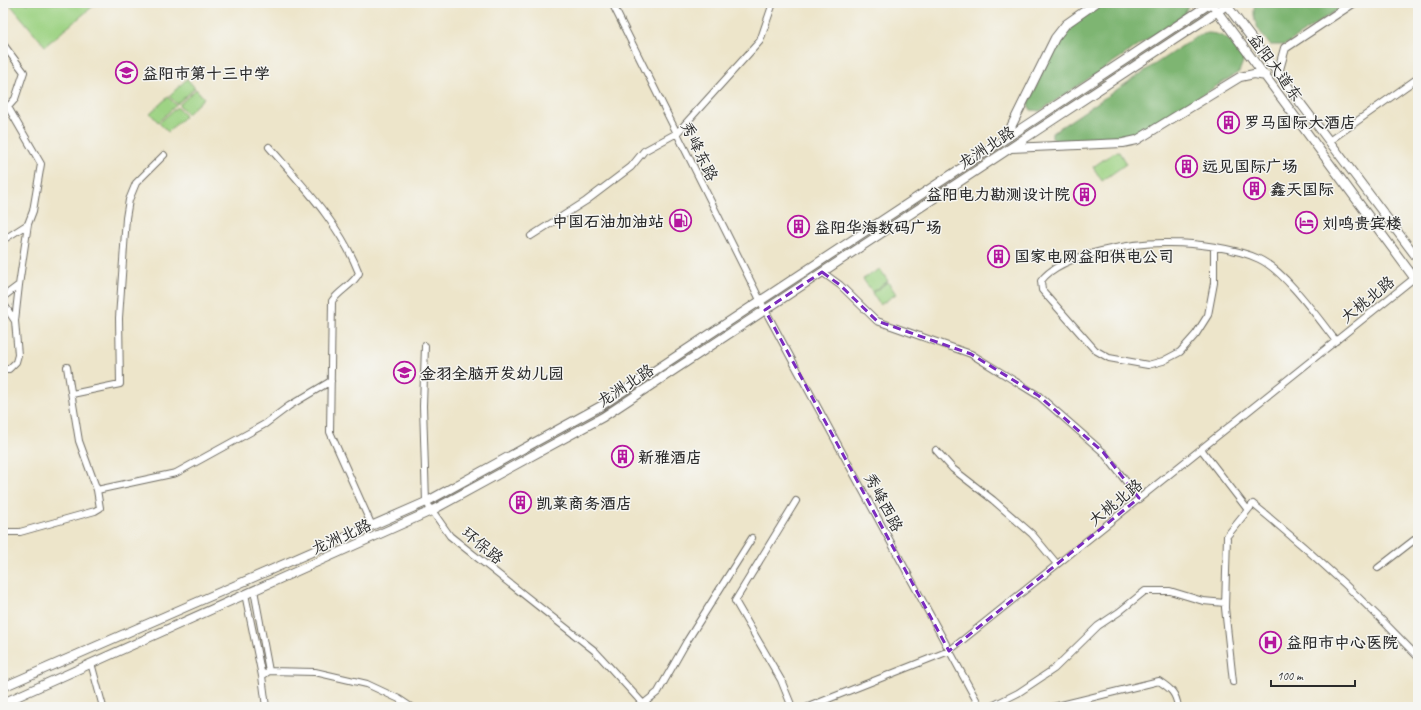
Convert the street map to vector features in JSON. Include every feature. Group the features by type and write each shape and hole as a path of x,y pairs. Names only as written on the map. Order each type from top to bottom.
{"main road":[{"path":"1004,140 1054,38 1066,24 1096,3"},
{"name":"龙洲北路","path":"3,687 426,502 601,406 1211,3"},
{"name":"益阳大道东","path":"1211,3 1417,279"},
{"path":"1278,73 1285,48 1353,3"},
{"path":"1228,4 1418,259"},
{"name":"龙洲北路","path":"3,703 431,511 603,417 1228,4"},
{"path":"1010,148 1123,143 1138,140 1240,77 1254,74 1266,76"}],"street":[{"name":"秀峰东路","path":"612,3 765,310"},
{"path":"531,236 586,200 631,167 644,151 677,133 760,41 773,3"},
{"path":"3,44 24,72 16,99 5,105 41,164 33,211 28,224 19,285 15,321 18,355 16,362 9,368 3,369"},
{"path":"1329,141 1418,78"},
{"path":"269,147 323,208 354,259 359,273 357,277 332,301 330,432 372,526"},
{"path":"72,394 120,384 119,318 126,218 136,183 146,171 164,155"},
{"path":"3,240 28,224"},
{"path":"1214,248 1214,283 1208,315 1196,334 1180,352 1163,361 1148,365 1109,358 1095,350 1042,290 1041,281 1046,274 1081,256 1117,247 1169,243 1233,250 1260,259 1286,280 1336,341"},
{"path":"822,272 840,285 877,321 971,354 1038,396 1103,452 1139,498"},
{"name":"大桃北路","path":"808,707 949,651 1336,341 1417,279"},
{"path":"3,297 19,285"},
{"path":"3,303 15,321"},
{"name":"秀峰西路","path":"765,310 980,707"},
{"name":"环保路","path":"425,346 423,406 426,502 431,511 450,536 595,651 645,706"},
{"path":"3,532 20,532 95,511 100,508 97,490 80,441 67,367"},
{"path":"97,490 176,473 265,424 289,406 331,381"},
{"path":"1201,449 1248,510"},
{"path":"936,450 953,469 993,500 1032,534 1057,564"},
{"path":"792,707 781,680 734,601 796,501"},
{"path":"1233,682 1225,604 1227,536 1253,504 1304,546 1370,607 1418,657"},
{"path":"1378,568 1418,537"},
{"path":"645,706 658,692 687,641 752,538"},
{"path":"254,590 269,671"},
{"path":"990,707 1018,693 1054,669 1098,626 1119,612 1145,591 1170,592 1203,601 1225,604"},
{"path":"245,594 267,706"},
{"path":"91,663 103,707"},
{"path":"262,676 269,671 315,672 367,684 399,699 411,707"},
{"path":"1053,707 1159,682 1171,689 1176,696 1178,707"}],"highlighted area":[{"path":"822,272 840,285 877,321 971,354 1039,396 1103,452 1139,498 949,651 765,310"}],"green space":[{"path":"9,3 97,3 45,46"},
{"path":"1102,3 1189,3 1184,15 1040,111 1031,110 1028,105 1057,38 1067,28"},
{"path":"1255,3 1347,3 1285,45 1270,45 1259,30 1255,21"},
{"path":"1208,33 1221,35 1237,49 1244,59 1239,72 1135,137 1119,140 1056,141 1052,138 1052,133 1197,36"},
{"path":"187,79 195,88 177,104 169,96"},
{"path":"196,89 204,98 187,114 179,105"},
{"path":"168,97 176,105 158,122 150,113"},
{"path":"177,107 185,116 168,132 159,123"},
{"path":"1119,152 1126,164 1102,181 1093,167 1113,153"},
{"path":"880,269 888,281 872,292 863,279"},
{"path":"888,282 896,294 880,305 872,293"}],"place":[{"name":"益阳市第十三中学","path":"127,73"},
{"name":"罗马国际大酒店","path":"1229,122"},
{"name":"远见国际广场","path":"1186,166"},
{"name":"鑫天国际","path":"1254,189"},
{"name":"益阳电力勘测设计院","path":"1085,194"},
{"name":"中国石油加油站","path":"680,221"},
{"name":"刘鸣贵宾楼","path":"1306,223"},
{"name":"益阳华海数码广场","path":"798,227"},
{"name":"国家电网益阳供电公司","path":"999,256"},
{"name":"金羽全脑开发幼儿园","path":"405,373"},
{"name":"新雅酒店","path":"622,457"},
{"name":"凯莱商务酒店","path":"520,503"},
{"name":"益阳市中心医院","path":"1271,642"}]}
